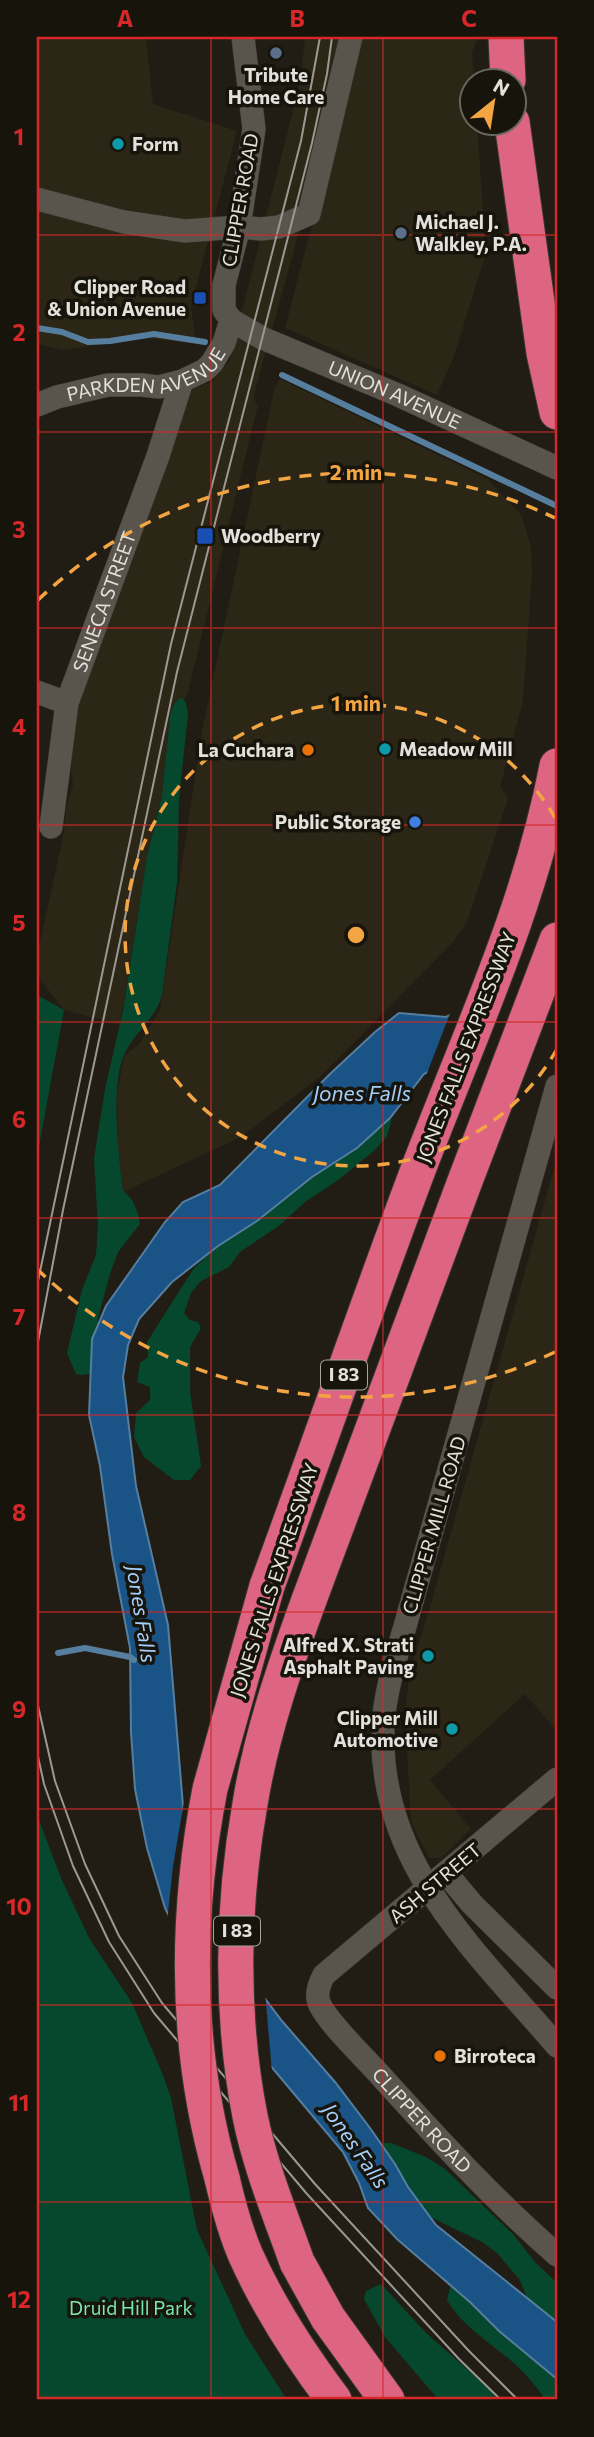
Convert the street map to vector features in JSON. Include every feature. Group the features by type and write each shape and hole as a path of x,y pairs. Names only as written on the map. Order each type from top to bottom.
{"highway":[{"path":"506,37 507,66"},
{"path":"514,136 544,353 557,412"},
{"name":"JONES FALLS EXPRESSWAY","path":"334,2400 290,2337 245,2255 230,2212 203,2103 193,2026 192,1943 204,1822 210,1789 267,1586 420,1164 537,856 557,766"},
{"name":"JONES FALLS EXPRESSWAY","path":"387,2400 328,2318 297,2262 269,2183 250,2118 240,2046 237,1939 240,1873 250,1801 276,1702 309,1600 557,940"}],"street":[{"name":"CLIPPER ROAD","path":"231,320 224,310 223,299 239,227 254,129 243,37"},
{"path":"37,199 156,228 185,231 279,227 309,214 351,37"},
{"name":"PARKDEN AVENUE","path":"37,405 57,397 108,385 142,384 159,387 182,381 205,370 221,348 231,320"},
{"name":"UNION AVENUE","path":"231,320 262,338 398,395 557,468"},
{"name":"SENECA STREET","path":"51,827 67,703 158,456 182,381"},
{"path":"37,692 67,703"},
{"name":"CLIPPER MILL ROAD","path":"557,1086 387,1697 383,1727 383,1753 391,1805 404,1844 428,1889 450,1920 557,2046"},
{"name":"ASH STREET","path":"318,1990 324,1975 557,1779"},
{"path":"446,1873 472,1904 557,1988"},
{"name":"CLIPPER ROAD","path":"318,1990 321,2007 348,2040 444,2145 557,2255"}],"shaded area":[{"path":"37,37 146,37 153,104 237,131 191,306 196,344 145,338 63,350 37,344"},
{"path":"305,37 340,37 331,102 255,391 254,400 258,405 188,692 184,700 182,697 175,702 170,716 162,796 147,857 120,1025 64,1010 38,977 37,956 64,832 66,808 73,785 69,753 73,711 118,597 187,392 213,381 229,362 301,79"},
{"path":"361,37 478,37 472,52 473,66 458,66 458,136 478,136 486,253 454,356 437,395 285,328"},
{"path":"280,379 488,479 522,516 531,547 532,572 523,701 500,787 508,798 467,922 454,941 321,1076 241,1137 123,1192 118,1145 117,1094 124,1056 139,1044 160,1010 202,731 274,390"},
{"path":"557,1158 557,1731 525,1694 430,1780 471,1829 441,1858 429,1858 411,1822 405,1714 410,1671"}],"green space":[{"path":"182,697 188,714 179,799 177,882 162,995 155,1011 124,1055 117,1085 119,1160 123,1191 133,1201 140,1224 118,1252 110,1274 98,1318 92,1373 76,1374 67,1353 82,1290 96,1255 98,1226 94,1159 105,1089 123,1011 147,857 162,796 170,716 175,702"},
{"path":"37,995 64,1010 37,1157"},
{"path":"390,1114 387,1136 375,1150 337,1181 306,1201 280,1225 240,1252 229,1267 201,1281 191,1293 184,1313 190,1320 198,1322 201,1328 190,1347 190,1392 201,1466 190,1480 174,1480 144,1457 134,1437 136,1413 150,1400 150,1387 137,1382 140,1363 148,1357 147,1342 194,1268 222,1243"},
{"name":"Druid Hill Park","path":"37,1815 61,1878 89,1938 132,2003 163,2075 171,2098 197,2230 245,2334 287,2400 37,2400"},
{"path":"384,2143 391,2143 426,2157 445,2169 513,2234 535,2262 557,2283 557,2329 529,2303 520,2280 497,2253 482,2242 426,2215 380,2148"},
{"path":"381,2284 427,2334 490,2389 497,2400 438,2399 385,2337 364,2299 366,2291"},
{"path":"450,2287 461,2288 557,2356 557,2400 546,2400 519,2368 459,2316 447,2300"}],"water":[{"name":"Jones Falls","path":"557,917 439,1066 424,1074 390,1118 357,1148 312,1177 257,1221 218,1246 172,1282 139,1319 128,1345 123,1377 136,1486 168,1625 184,1818 210,1905 239,1964 370,2128 436,2225 557,2322 557,2379 397,2239 368,2208 343,2152 205,1992 165,1908 147,1848 135,1789 130,1648 89,1415 92,1339 106,1306 165,1222 183,1202 220,1185 330,1074 399,1013 446,1017 457,1012"}],"pier":[{"path":"505,37 557,37 557,433 554,431 543,391 516,136 528,136 528,66 511,66"},
{"name":"Jones Falls","path":"557,715 557,929 500,1052 440,1069 424,1081 451,1011 466,999 480,978 542,781 554,717"},
{"path":"186,1790 188,1818 213,1903 242,1962 265,1992 272,2072 202,1994 167,1922"}],"waterway":[{"path":"37,328 62,332 88,342 154,334 205,342"},
{"path":"282,375 557,506"},
{"path":"58,1653 85,1648 134,1660"}],"tram line":[{"path":"37,1286 171,644 301,141 320,37"},
{"path":"37,1347 63,1210 177,672 312,143 332,37"},
{"path":"37,1701 55,1781 85,1864 119,1936 162,2003 315,2184 469,2351 518,2400"},
{"path":"37,1752 44,1784 73,1866 109,1942 154,2013 307,2194 459,2359 501,2400"}],"place":[{"name":"Tribute Home Care","path":"276,53"},
{"name":"Form","path":"118,144"},
{"name":"Michael J. Walkley, P.A.","path":"401,233"},
{"name":"Clipper Road & Union Avenue","path":"200,298"},
{"name":"Woodberry","path":"205,536"},
{"name":"Meadow Mill","path":"385,749"},
{"name":"La Cuchara","path":"308,750"},
{"name":"Public Storage","path":"415,822"},
{"name":"Alfred X. Strati Asphalt Paving","path":"428,1656"},
{"name":"Clipper Mill Automotive","path":"452,1729"},
{"name":"Birroteca","path":"440,2056"}]}
